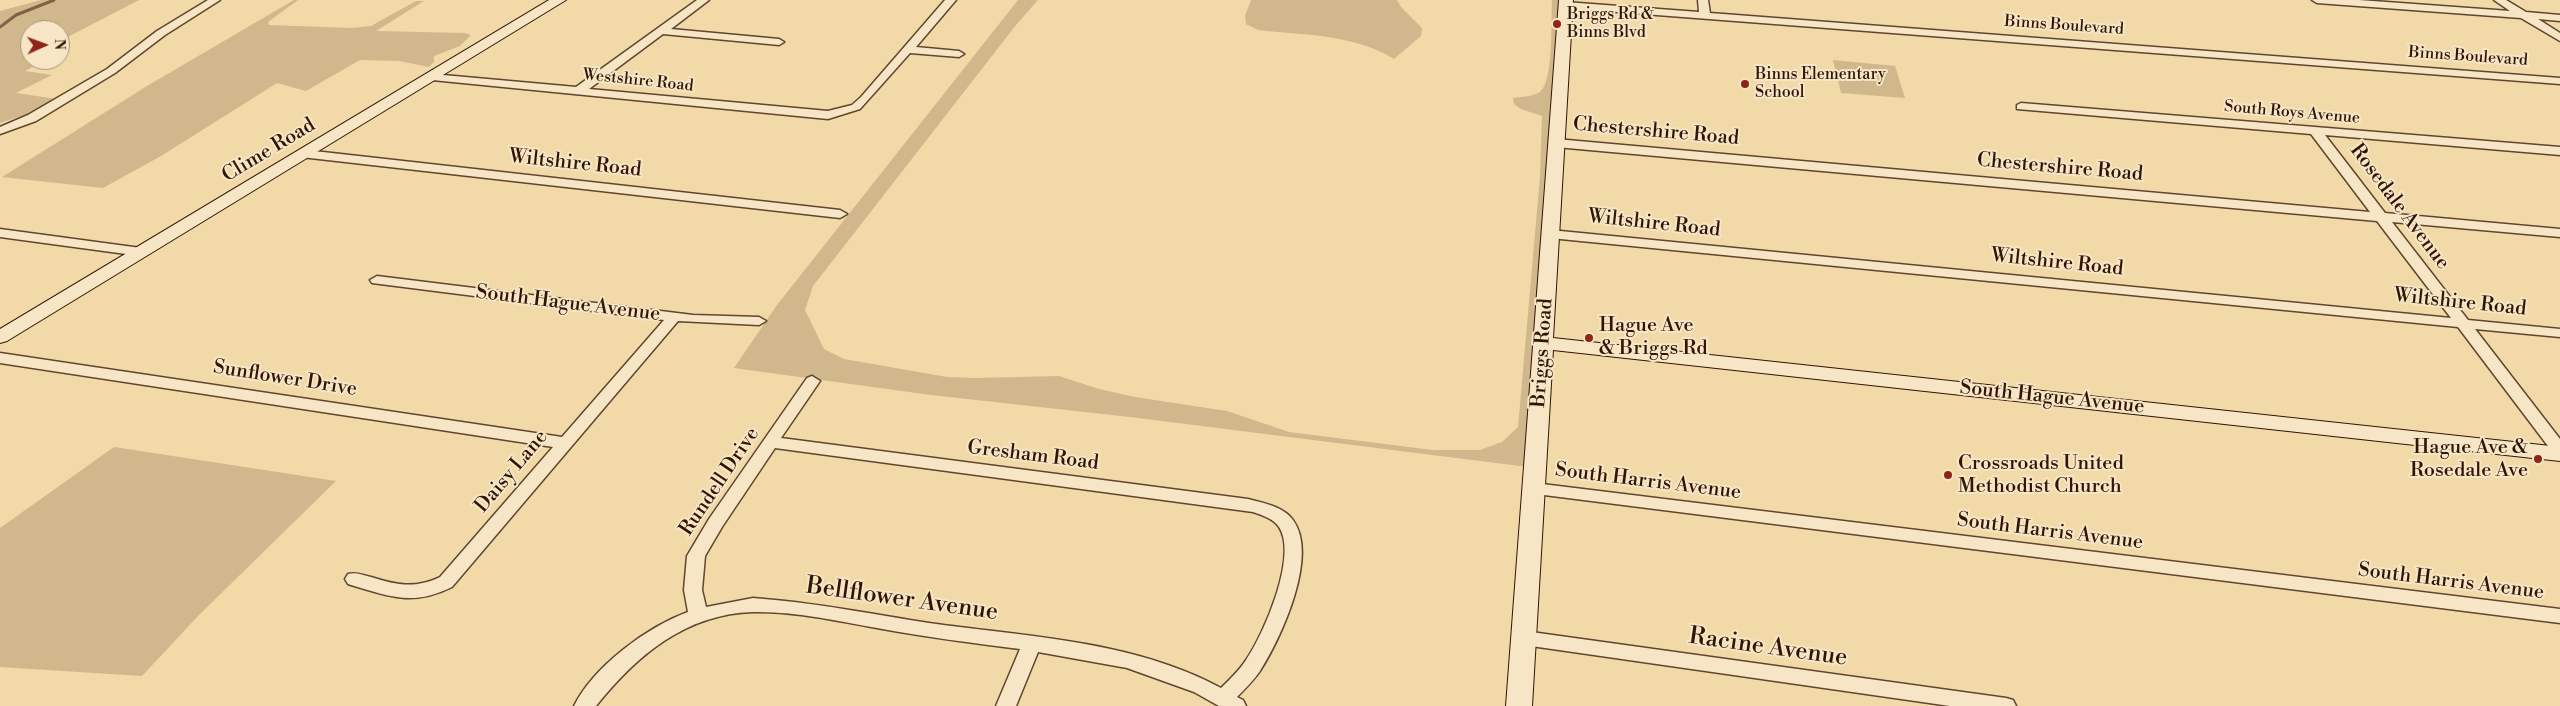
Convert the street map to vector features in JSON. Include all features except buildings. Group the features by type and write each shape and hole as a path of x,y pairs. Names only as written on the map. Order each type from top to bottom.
{"street":[{"path":"2,131 32,118 111,71 131,58 162,33 215,0"},
{"name":"Clime Road","path":"0,337 559,0"},
{"path":"577,92 704,0"},
{"path":"908,50 951,0"},
{"path":"1703,0 1705,16"},
{"path":"2317,0 2560,18"},
{"path":"2498,0 2560,38"},
{"name":"Binns Boulevard","path":"1565,3 1705,16 2560,81"},
{"name":"Briggs Road","path":"1519,706 1565,3"},
{"path":"661,31 779,42"},
{"path":"908,50 959,54"},
{"name":"Westshire Road","path":"432,77 816,115 841,113 856,107 908,50"},
{"name":"South Roys Avenue","path":"2021,106 2560,151"},
{"name":"Rosedale Avenue","path":"2316,131 2560,452"},
{"name":"Chestershire Road","path":"1556,144 2560,233"},
{"name":"Wiltshire Road","path":"305,154 840,214"},
{"path":"0,233 142,252"},
{"name":"Wiltshire Road","path":"1550,234 2560,333"},
{"name":"South Hague Avenue","path":"377,280 674,317 724,321 759,321"},
{"name":"Daisy Lane","path":"354,579 417,594 432,590 446,582 674,317"},
{"name":"South Hague Avenue","path":"1543,343 2560,452"},
{"name":"Sunflower Drive","path":"0,358 564,443"},
{"name":"Rundell Drive","path":"698,616 693,590 696,556 715,523 812,381"},
{"name":"Gresham Road","path":"771,442 1248,505 1270,511 1286,523 1293,536 1294,550 1282,607 1268,641 1230,702"},
{"name":"South Harris Avenue","path":"1534,489 2560,616"},
{"name":"Bellflower Avenue","path":"584,706 623,662 639,648 672,626 698,616 734,606 769,606 1031,645 1143,664 1199,684 1230,702"},
{"name":"Racine Avenue","path":"1524,638 2006,706"},
{"path":"1006,706 1031,645"}],"shaded area":[{"path":"41,0 139,0 70,36 70,20 20,20 20,70 52,75 16,93 57,99 30,113 0,123 0,11"},
{"path":"294,0 298,0 268,22 269,25 351,28 371,26 416,1 424,1 376,31 465,33 471,35 460,46 434,56 434,62 429,67 399,61 360,60 306,91 277,83 161,156 103,188 2,177 147,86"},
{"path":"1018,0 1038,0 1016,25 813,286 805,310 824,349 844,359 947,377 1059,376 1099,389 1135,397 1227,411 1289,432 1433,450 1480,450 1502,442 1518,427 1540,177 1542,116 1521,109 1514,104 1513,98 1540,92 1544,86 1550,63 1552,0 1561,0 1528,467 1130,417 931,395 734,368 777,305"},
{"path":"1251,0 1397,0 1401,7 1422,28 1421,36 1394,59 1379,51 1345,40 1258,30 1246,24 1245,16"},
{"path":"1833,60 1895,66 1905,98 1841,93"},
{"path":"114,447 336,481 199,615 142,676 0,667 0,528"}],"waterway":[{"path":"0,27 16,15 54,0"}],"place":[{"name":"Briggs Rd & Binns Blvd","path":"1557,24"},
{"name":"Binns Elementary School","path":"1745,84"},
{"name":"Hague Ave & Briggs Rd","path":"1589,338"},
{"name":"Hague Ave & Rosedale Ave","path":"2538,459"},
{"name":"Crossroads United Methodist Church","path":"1948,475"}]}
